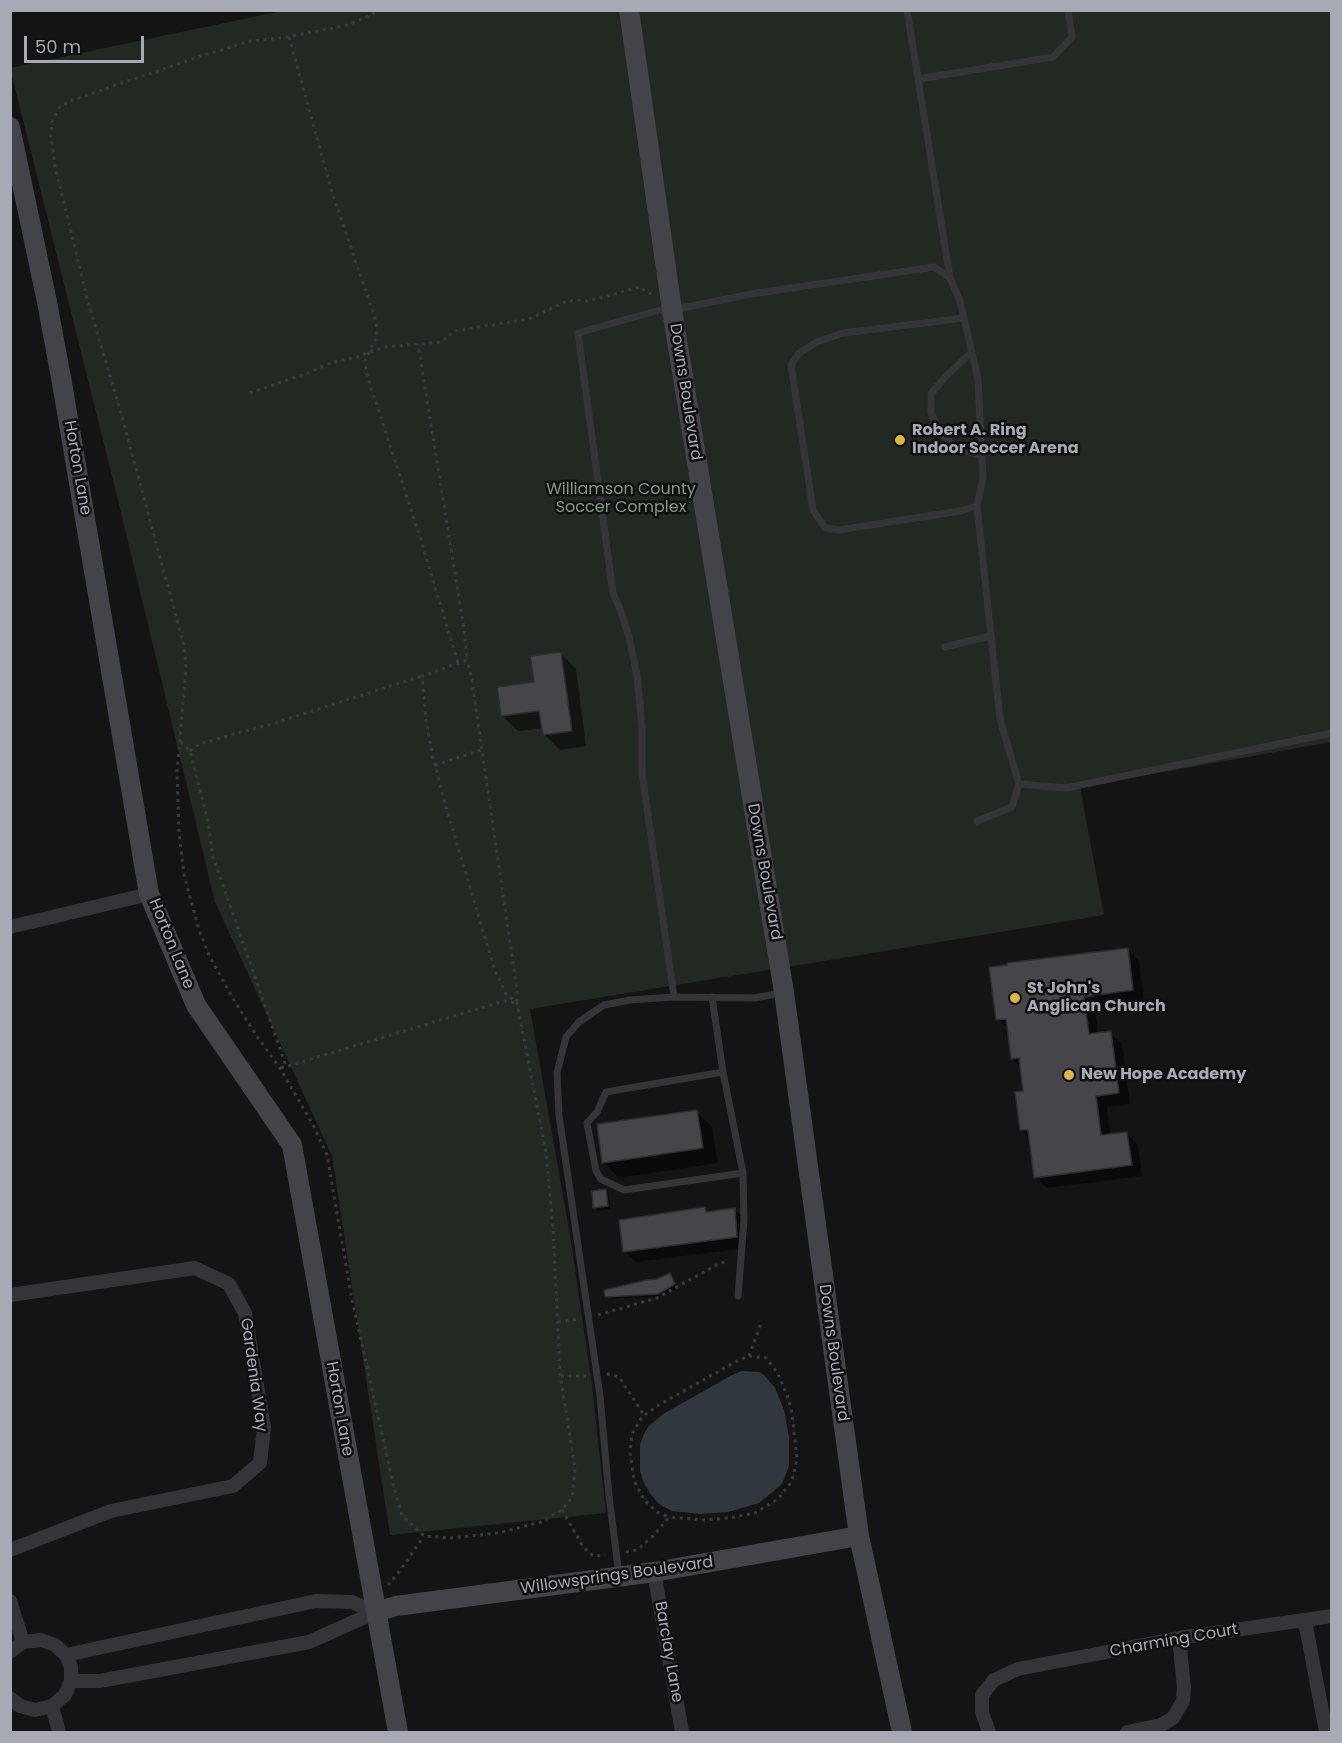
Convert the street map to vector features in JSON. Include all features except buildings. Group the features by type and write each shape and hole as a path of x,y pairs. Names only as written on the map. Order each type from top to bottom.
{"street":[{"name":"Downs Boulevard","path":"629,10 672,310 784,992 859,1536 902,1732"},
{"name":"Horton Lane","path":"10,127 64,395 149,894 196,1005 292,1145 398,1732"},
{"path":"10,927 149,894"},
{"name":"Gardenia Way","path":"10,1295 195,1268 229,1284 245,1313 264,1428 260,1463 233,1486 111,1511 10,1550"},
{"name":"Willowsprings Boulevard","path":"71,1680 100,1681 309,1642 376,1612 396,1606 654,1572 859,1536"},
{"name":"Barclay Lane","path":"654,1572 682,1732"},
{"path":"10,1601 23,1642"},
{"path":"66,1655 316,1601 352,1602 376,1612"},
{"name":"Charming Court","path":"989,1732 982,1712 982,1695 994,1680 1018,1669 1179,1638 1332,1616"},
{"path":"1305,1621 1326,1732"},
{"path":"1127,1732 1161,1725 1173,1718 1183,1701 1184,1687 1179,1638"},
{"path":"10,1652 23,1642 41,1640 55,1645 66,1655 71,1667 71,1680 65,1695 52,1706 35,1710 20,1706 10,1698"},
{"path":"52,1706 59,1732"}],"lane":[{"path":"907,10 951,278 960,301 978,380 983,478 977,506 990,636 1000,719 1019,784 1012,807 977,821"},
{"path":"918,79 1053,57 1072,37 1068,10"},
{"path":"674,997 642,773 642,727 637,675 629,637 613,593 578,333 660,310 672,310 751,294 934,267 951,278"},
{"path":"964,318 843,333 817,342 799,353 791,365 813,510 825,528 839,530 960,511 977,506"},
{"path":"972,352 945,377 931,394 932,412 940,433 957,448 982,456"},
{"path":"945,647 990,636"},
{"path":"1019,784 1066,788 1332,733"},
{"path":"619,1577 600,1396 559,1115 557,1072 566,1036 579,1022 604,1005 630,1000 674,997 754,998 784,992"},
{"path":"711,997 743,1173 744,1220 738,1296"},
{"path":"723,1072 606,1092 597,1112 587,1123 588,1133 596,1171 601,1179 624,1190 743,1173"}],"path":[{"path":"382,10 348,25 289,37 251,41 70,100 59,108 52,121 51,135 55,166 87,298 121,413 184,646 186,667 177,772 179,832 184,875 199,930 210,957 232,998 280,1068 313,1125 327,1155 352,1300 402,1515 424,1536 452,1538 498,1533 541,1522 562,1510 572,1497 574,1469 560,1373 554,1228 546,1152 517,1003 517,990 471,675 418,344"},
{"path":"289,37 331,189 376,321 377,336 366,361 366,372 458,663"},
{"path":"250,393 333,362 354,358 370,351 384,347 442,342 454,331 529,319 567,301 589,301 639,287 651,294"},
{"path":"190,751 199,744 296,716 467,660"},
{"path":"422,676 426,720 435,765 495,971 506,994 517,1003"},
{"path":"180,741 190,751 208,821 213,857 286,1066"},
{"path":"435,765 481,750"},
{"path":"280,1068 504,1001 517,1003"},
{"path":"558,1322 608,1313 648,1302 720,1263 735,1262"},
{"path":"749,1356 762,1321"},
{"path":"749,1356 766,1358 777,1372 792,1413 797,1460 792,1482 778,1499 755,1513 704,1520 669,1517 657,1512 644,1500 634,1480 630,1453 632,1434 642,1417 737,1360 749,1356"},
{"path":"562,1510 582,1545 594,1556 637,1550 669,1517"},
{"path":"387,1586 424,1536"}],"green space":[{"name":"Williamson County Soccer Complex","path":"286,10 1331,11 1331,742 1080,787 1104,915 530,1009 570,1235 592,1386 606,1513 390,1535 332,1156 215,902 10,68"}],"shaded area":[{"path":"742,1371 759,1372 764,1375 775,1388 784,1410 789,1437 789,1466 782,1484 759,1503 728,1512 700,1514 672,1511 662,1506 650,1493 640,1471 640,1445 648,1427 663,1414"}],"place":[{"name":"Robert A. Ring Indoor Soccer Arena","path":"900,440"},
{"name":"St John's Anglican Church","path":"1015,998"},
{"name":"New Hope Academy","path":"1069,1075"}]}
